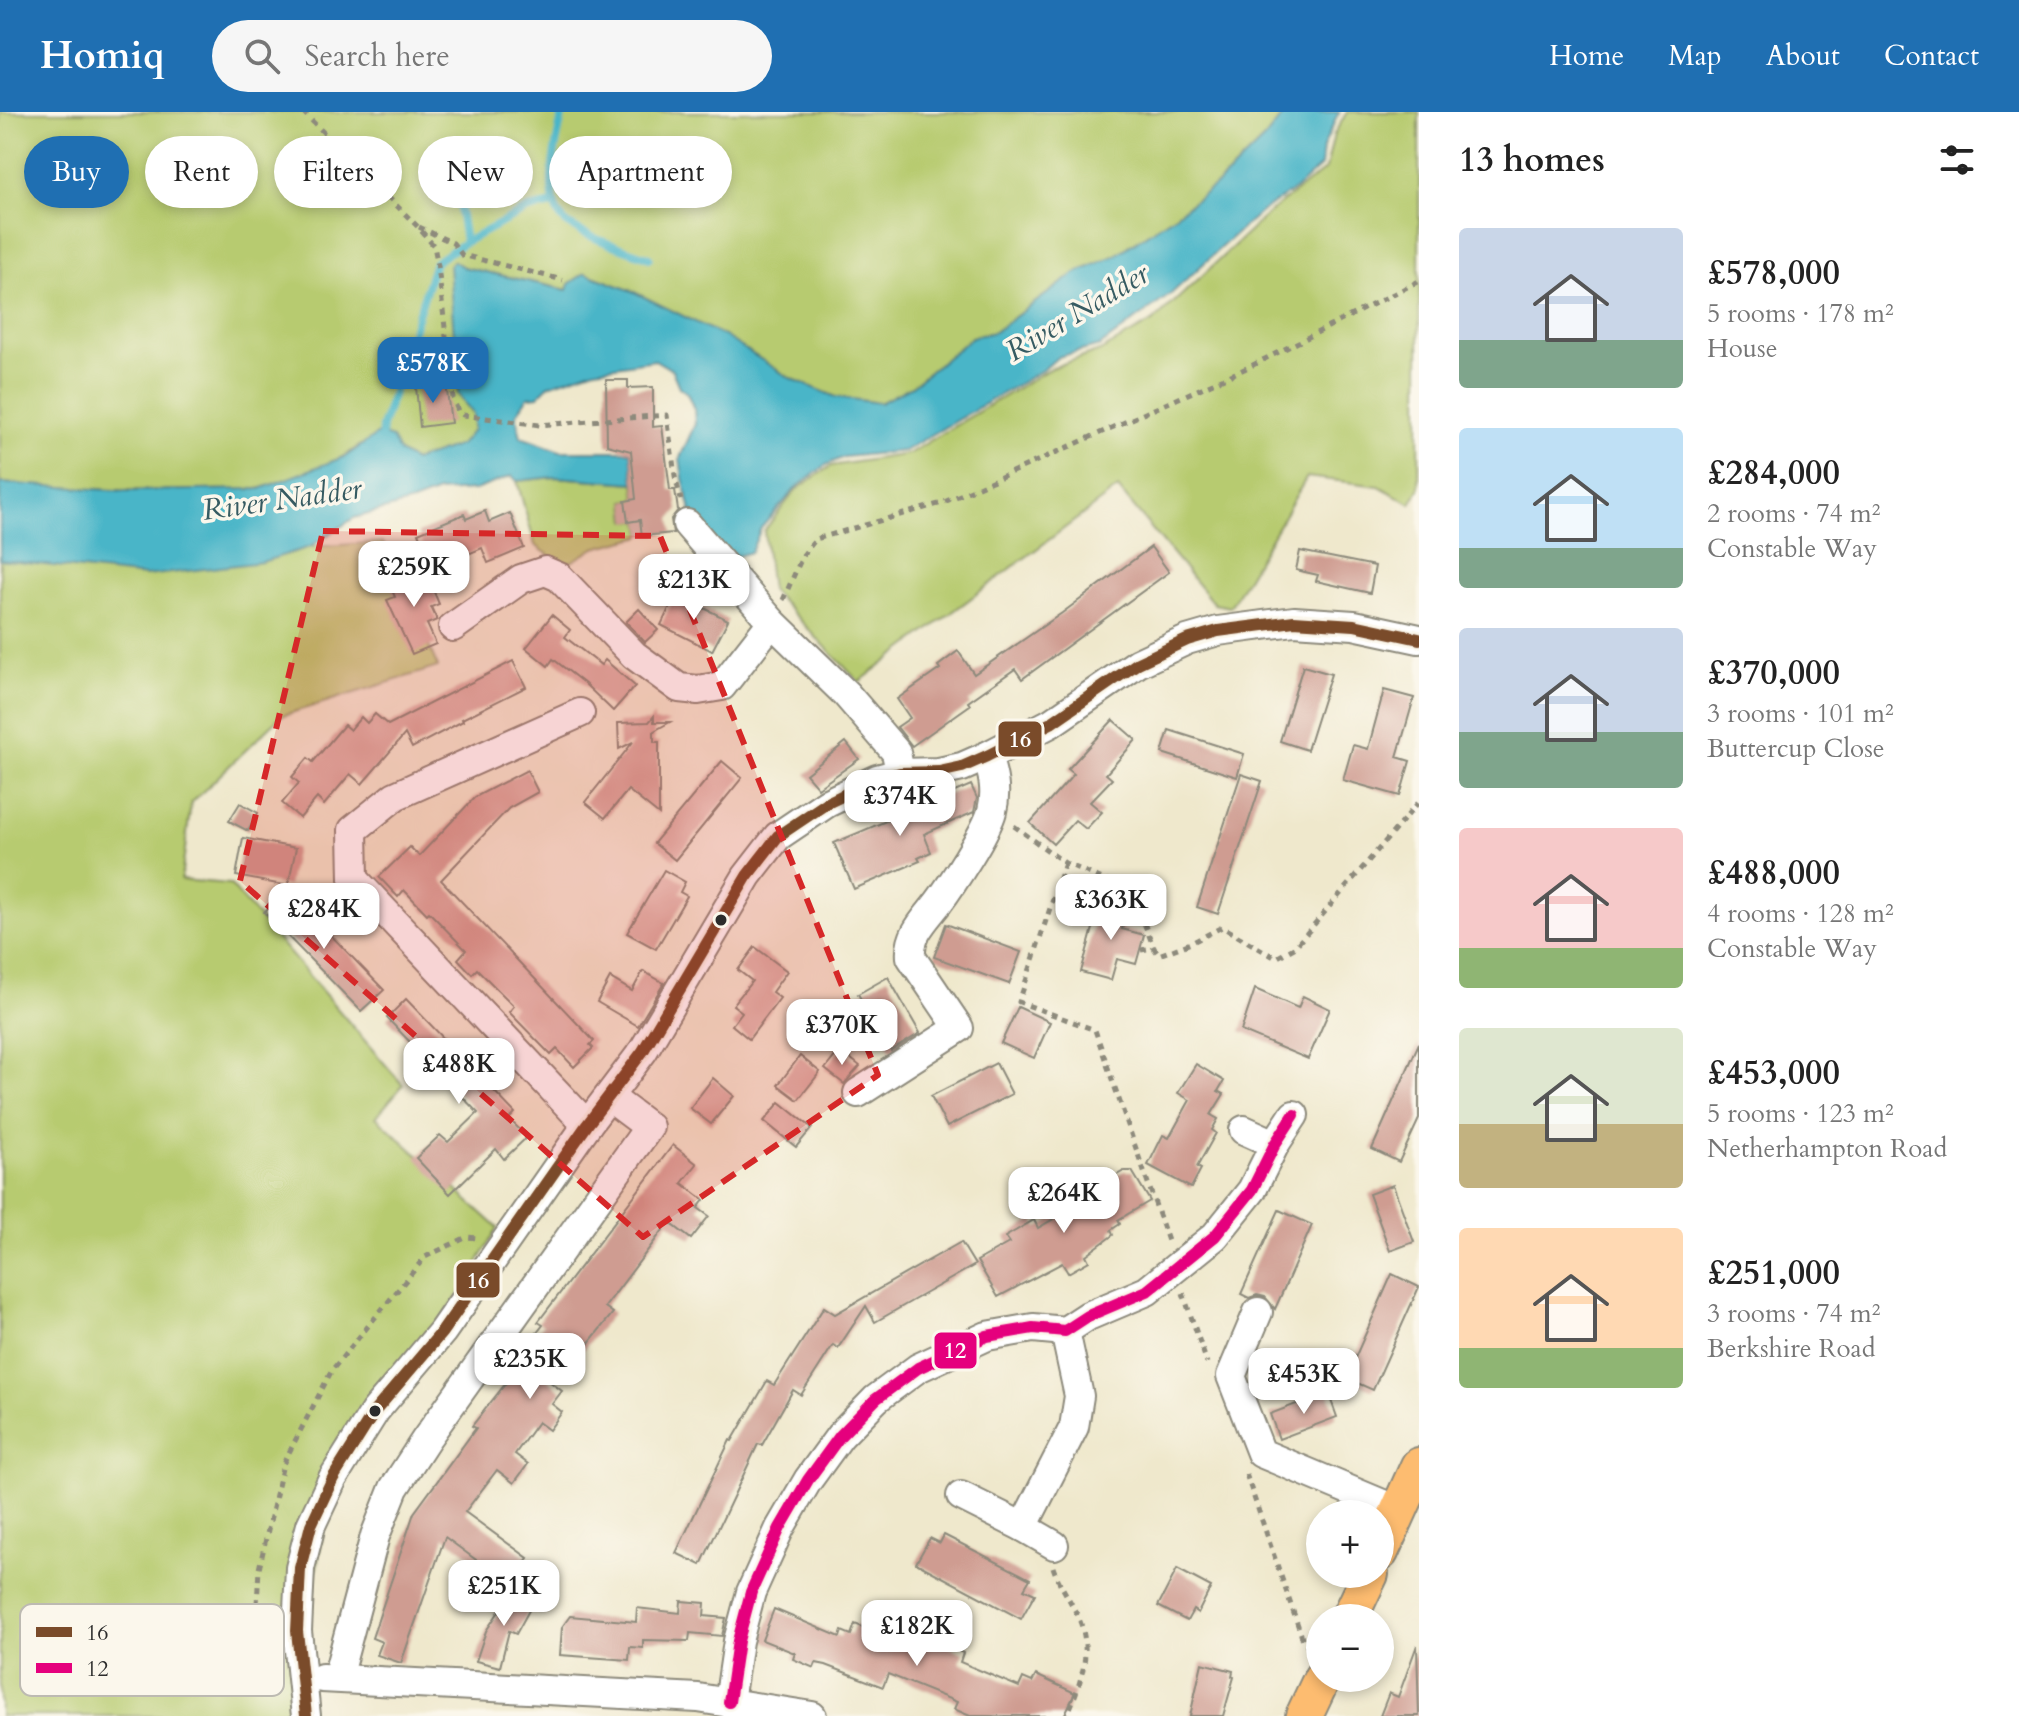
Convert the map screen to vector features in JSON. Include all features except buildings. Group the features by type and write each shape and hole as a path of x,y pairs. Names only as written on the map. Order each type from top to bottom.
{"main road":[{"path":"1394,1522 1419,1466"},
{"path":"1304,1716 1315,1692"}],"street":[{"path":"687,524 772,622 846,694 886,740 896,752 900,773"},
{"path":"453,627 521,579 545,571 559,577 634,655 679,688 698,690 722,686 772,622"},
{"path":"306,1716 297,1631 300,1568 311,1525 333,1478 375,1411 442,1332 659,1027 718,924 766,849 778,836 854,789 900,773 939,772 962,767 987,756 1051,723 1165,648 1218,631 1294,621 1325,621 1419,639"},
{"path":"580,713 395,796 353,830 354,879 587,1125"},
{"path":"858,1093 959,1028 911,957 910,945 915,933 944,895 992,813 995,782 987,756"},
{"path":"337,1678 375,1536 394,1488 649,1127 609,1097"},
{"path":"729,1702 738,1641 751,1592 780,1528 808,1480 840,1436 876,1399 918,1368 987,1336 1033,1328 1065,1331 1088,1316 1147,1291 1215,1236 1252,1190 1275,1144 1294,1115"},
{"path":"1244,1130 1275,1144"},
{"path":"1258,1312 1231,1376 1261,1453 1399,1511"},
{"path":"1023,1527 1074,1427 1079,1396 1065,1331"},
{"path":"961,1496 1054,1545"},
{"path":"301,1678 592,1691 729,1702 812,1716"}],"path":[{"path":"303,112 434,246 453,398 458,411 463,415 526,423 561,424 667,415 675,476 687,524"},
{"path":"418,227 453,243 462,255 563,280"},
{"path":"772,622 803,555 816,539 942,503 1249,367 1419,281"},
{"path":"992,813 1065,863 1121,887 1136,903 1159,955 1222,927 1276,958 1294,948 1418,803"},
{"path":"1065,863 1019,1002 1095,1030 1170,1244 1175,1270"},
{"path":"1141,950 1154,948"},
{"path":"1054,1545 1051,1559 1058,1582 1081,1625 1086,1656 1067,1716"}],"highlighted area":[{"path":"323,531 660,536 878,1075 643,1237 240,881"}],"green space":[{"path":"0,112 1285,112 1265,138 1221,181 1174,216 1114,256 1076,273 994,332 972,337 912,386 880,403 836,397 790,378 724,336 632,291 585,273 569,284 568,290 463,267 454,261 458,394 473,414 473,430 461,445 414,461 399,452 362,444 339,459 288,481 242,490 155,491 0,483"},
{"path":"1347,112 1419,112 1419,489 1411,504 1379,486 1307,477 1230,607 1214,604 1118,488 859,682 771,590 764,531 796,490 831,466 908,454 1051,368 1100,351 1154,321 1272,210 1326,169 1334,134"},
{"path":"555,477 634,483 636,499 625,501 627,521 640,520 642,536 595,548 564,566 535,545 517,481"},
{"path":"0,525 310,547 383,542 438,667 281,716 191,803 181,880 230,884 403,1085 376,1117 498,1228 462,1290 333,1478 290,1716 0,1716"}],"water":[{"name":"River Nadder","path":"1285,112 1339,112 1323,147 1321,166 1296,189 1263,210 1171,294 1100,346 1058,357 1044,369 904,451 844,457 826,465 796,488 761,528 751,552 738,556 721,555 694,522 680,458 695,424 694,409 672,370 655,360 595,369 549,385 538,396 528,397 516,415 521,437 560,451 631,451 634,483 555,477 517,481 512,476 475,490 438,492 354,518 310,547 262,562 146,576 0,560 0,483 127,491 260,489 346,456 379,433 392,438 399,452 414,461 460,445 473,430 473,414 458,394 449,265 454,261 463,267 567,290 569,284 585,273 632,291 724,336 790,378 836,397 880,403 912,386 972,337 994,332 1076,273 1114,256 1174,216 1221,181 1265,138"}],"waterway":[{"path":"563,112 552,171 554,202 559,215 587,235 649,258"},
{"path":"381,444 382,427 435,262 465,242 528,209 549,205"},
{"path":"460,208 465,242"}],"transit line":[{"name":"16","path":"306,1716 297,1631 300,1568 311,1525 333,1478 375,1411 442,1332 587,1125 643,1051 747,876 778,836 827,803 877,779 900,773 939,772 962,767 987,756 1051,723 1138,663 1187,640 1218,631 1294,621 1354,625 1419,639"},
{"name":"12","path":"729,1702 738,1641 751,1592 780,1528 808,1480 840,1436 876,1399 918,1368 987,1336 1033,1328 1065,1331 1088,1316 1147,1291 1215,1236 1252,1190 1275,1144 1294,1115"}]}
